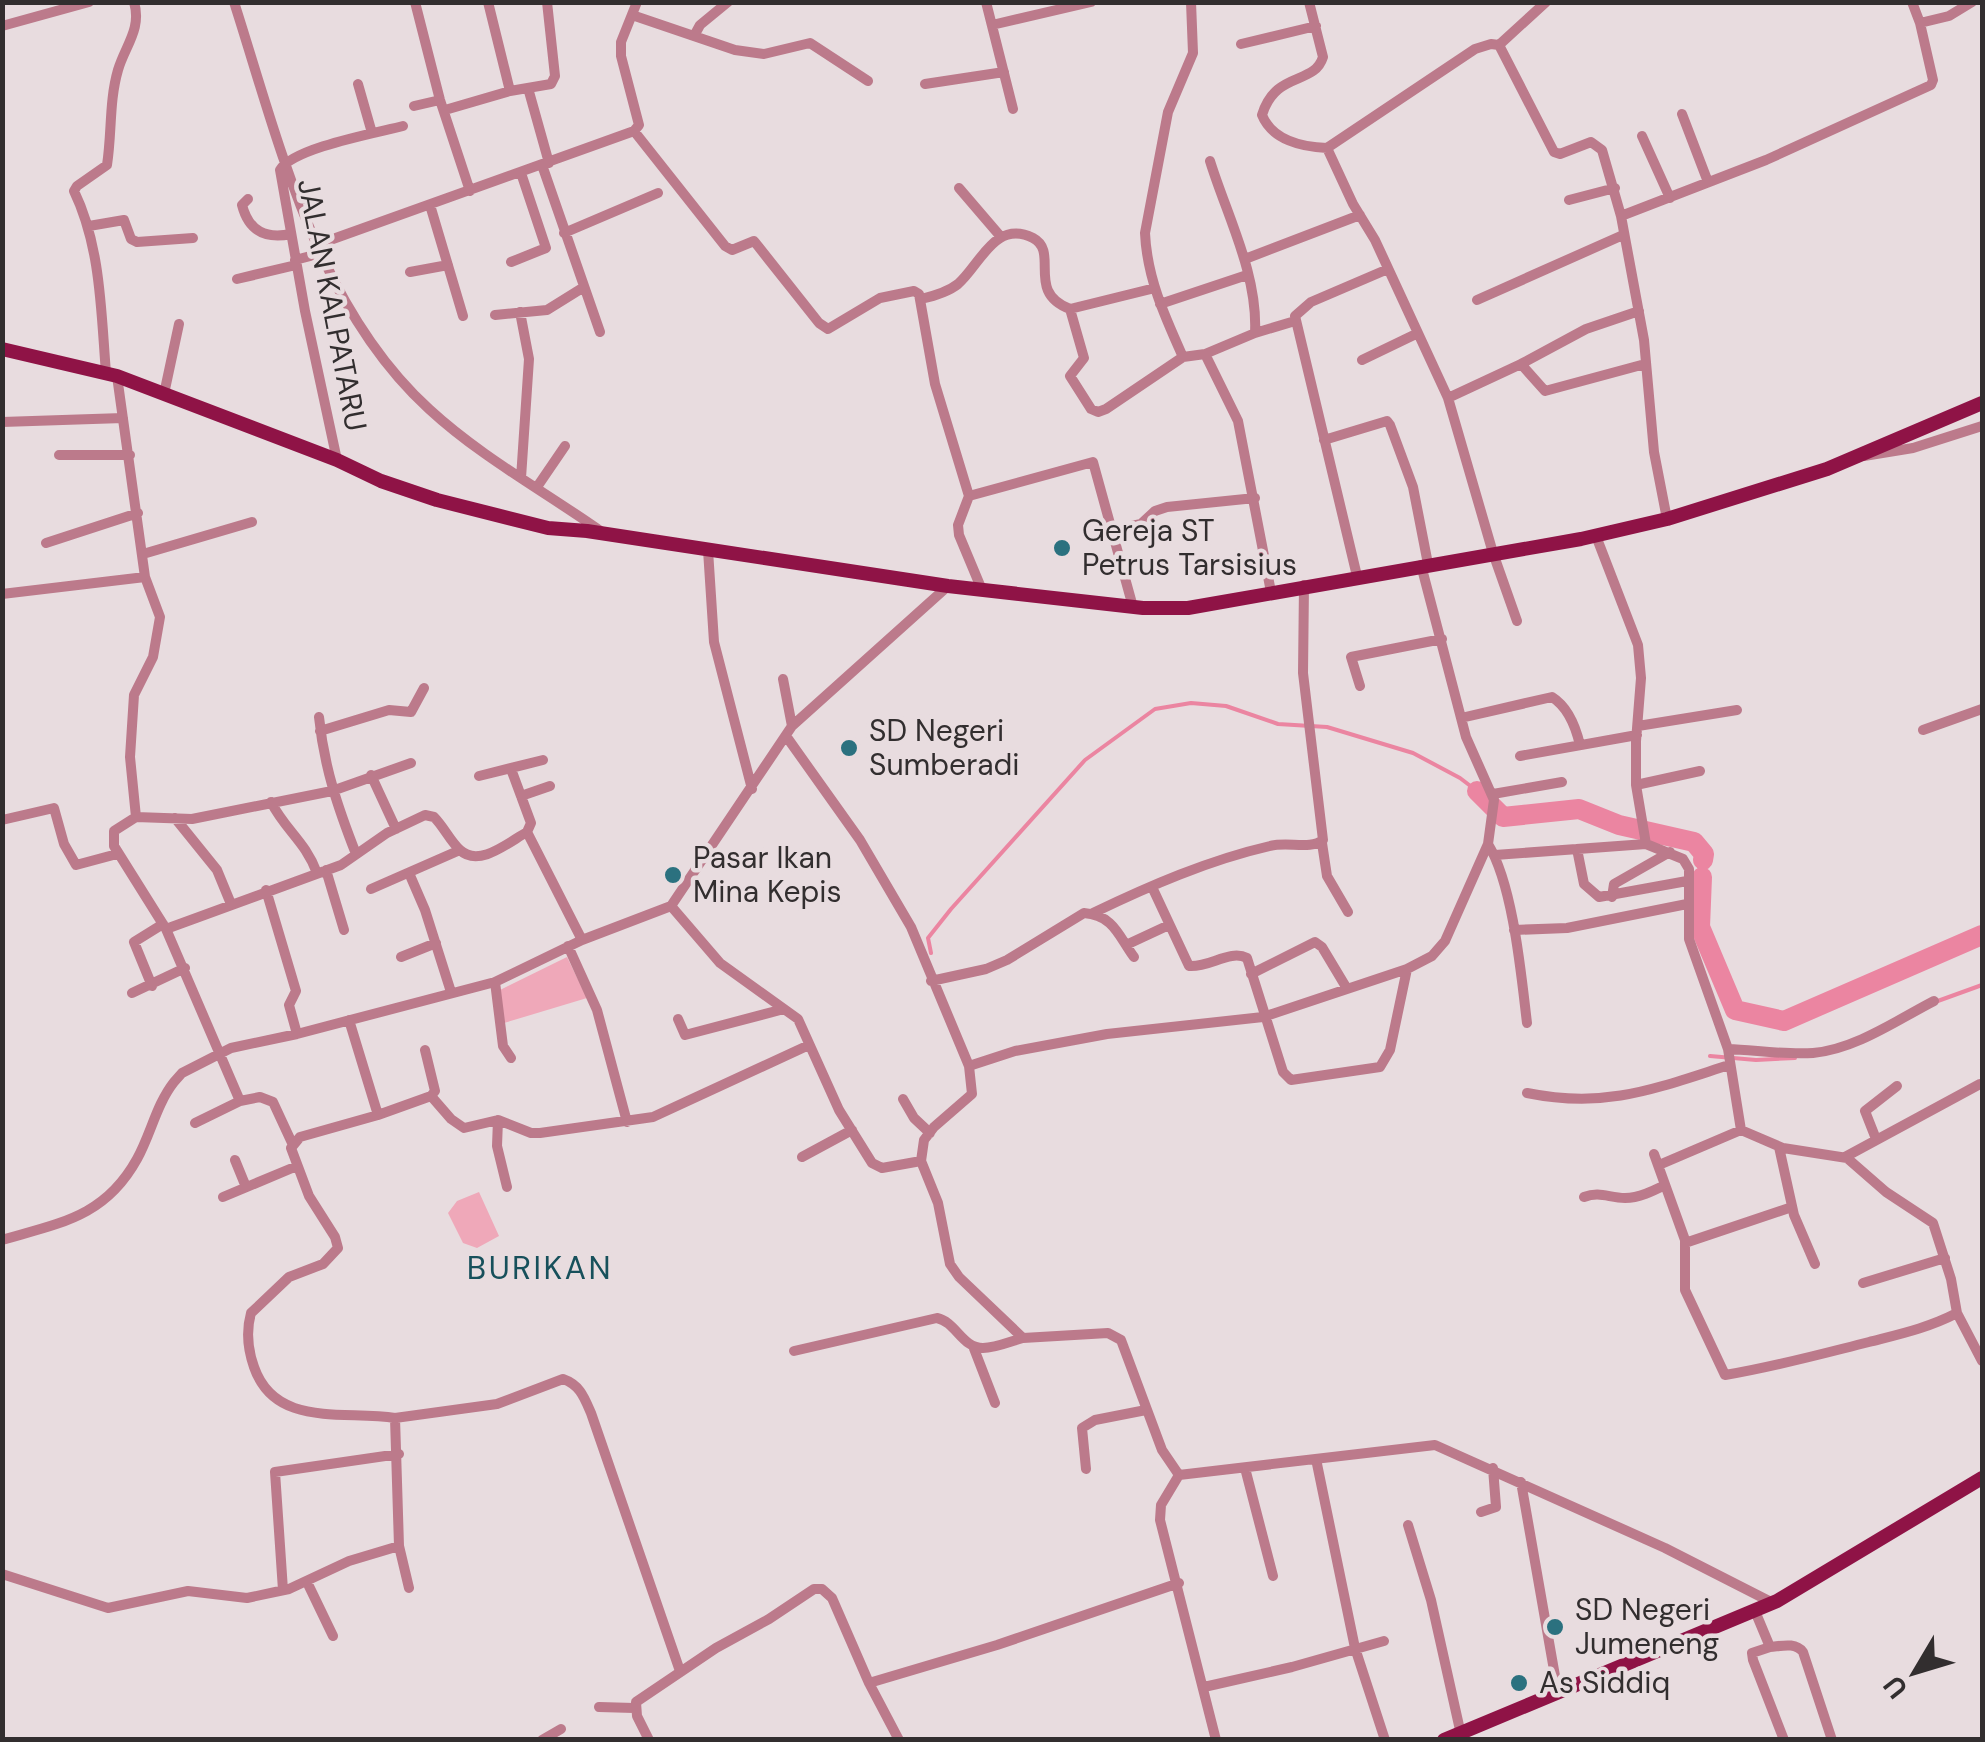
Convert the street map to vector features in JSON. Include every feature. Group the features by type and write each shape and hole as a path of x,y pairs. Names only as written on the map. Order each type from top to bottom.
{"main road":[{"path":"2,349 111,374 337,460 382,481 437,500 548,528 948,586 1133,607 1188,608 1596,536 1667,519 1858,456 1982,404"},
{"path":"1444,1740 1773,1603 1982,1478"}],"street":[{"path":"2,26 89,2"},
{"path":"134,2 138,19 118,66 111,100 107,165 74,189 89,226 111,374 130,455 145,577 160,617 154,658 134,695 130,757 136,817"},
{"path":"234,2 286,161 354,318 400,378 466,442 606,534"},
{"path":"415,2 470,191"},
{"path":"488,2 510,90"},
{"path":"414,106 442,105 551,84 555,76 546,2"},
{"path":"237,279 634,131 639,125 621,42 637,2"},
{"path":"694,36 700,25 728,2"},
{"path":"986,2 1013,108"},
{"path":"992,25 1091,2"},
{"path":"1184,357 1160,304 1145,233 1168,112 1193,54 1190,2"},
{"path":"1310,2 1322,47 1321,64 1307,75 1282,84 1262,116 1278,136 1327,148 1476,49 1499,45 1546,2"},
{"path":"1621,216 1766,160 1931,85 1920,23 1912,2"},
{"path":"1920,23 1949,16 1972,2"},
{"path":"632,15 735,50 764,54 810,44 868,80"},
{"path":"1240,44 1316,26"},
{"path":"1499,45 1554,152 1560,154 1596,143 1602,150 1615,188 1639,311 1654,452 1667,519"},
{"path":"926,84 1004,72"},
{"path":"358,84 372,134"},
{"path":"528,88 565,236 600,332"},
{"path":"1682,114 1708,182"},
{"path":"286,161 402,126"},
{"path":"634,131 725,246 732,250 754,241 818,323 828,329 880,298 914,291 921,299 935,384 969,496 958,530 982,590"},
{"path":"1642,136 1670,198"},
{"path":"1327,148 1448,398 1517,621"},
{"path":"1210,160 1245,259 1255,333"},
{"name":"JALAN KALPATARU","path":"286,161 279,177 337,460"},
{"path":"520,173 546,248"},
{"path":"959,188 1001,237"},
{"path":"1569,200 1615,188"},
{"path":"511,262 658,193"},
{"path":"248,199 242,205 243,211 260,232 273,238 291,234"},
{"path":"430,205 463,316"},
{"path":"1245,259 1360,215"},
{"path":"89,226 124,220 131,239 137,242 193,238"},
{"path":"1477,300 1623,235"},
{"path":"921,299 959,283 1001,237 1032,238 1040,245 1047,294 1070,309 1155,288"},
{"path":"410,272 448,265"},
{"path":"1358,576 1296,321 1297,313 1311,302 1388,270"},
{"path":"1160,304 1247,274"},
{"path":"494,314 546,310 584,287"},
{"path":"1070,309 1084,358 1070,376 1091,410 1098,412 1184,357 1205,354 1296,321"},
{"path":"1448,398 1586,329 1639,311"},
{"path":"520,312 529,359 521,478"},
{"path":"164,394 179,324"},
{"path":"1362,360 1416,334"},
{"path":"1205,354 1238,422 1272,592"},
{"path":"1521,364 1545,391 1646,364"},
{"path":"2,422 123,418"},
{"path":"969,1066 1015,1050 1107,1034 1263,1017 1407,969 1432,956 1445,941 1488,844 1493,794 1466,737 1425,564 1412,486 1390,425 1387,422 1324,440"},
{"path":"1858,456 1913,448 1982,426"},
{"path":"537,487 565,446"},
{"path":"58,455 130,455"},
{"path":"969,496 1093,462 1133,607"},
{"path":"1114,530 1141,524 1167,506 1255,498"},
{"path":"46,543 138,513"},
{"path":"143,554 252,522"},
{"path":"1596,536 1638,644 1641,678 1636,784 1645,836"},
{"path":"708,550 714,642 752,789"},
{"path":"2,594 145,577"},
{"path":"1304,585 1303,673 1324,862 1334,892 1348,912"},
{"path":"2,1240 83,1216 94,1208 123,1180 137,1159 174,1082 182,1073 231,1048 495,982 568,946 671,906 790,731 948,586"},
{"path":"1360,686 1350,657 1442,640"},
{"path":"784,679 790,731 891,889 969,1066 972,1094 930,1133 922,1147 921,1161 938,1202 950,1264 1023,1338"},
{"path":"320,731 389,710 411,712 424,688"},
{"path":"1461,718 1552,697 1560,702 1575,728 1580,746"},
{"path":"1923,730 1982,709"},
{"path":"1520,756 1737,710"},
{"path":"319,717 332,791 356,854"},
{"path":"480,776 543,760"},
{"path":"240,1101 185,968 164,926 118,854 114,831 136,817 192,819 332,791 411,763"},
{"path":"152,986 134,942 164,926 321,872 430,814 460,850 474,857 484,856 527,832 531,823 511,769"},
{"path":"1636,784 1700,771"},
{"path":"371,775 396,829"},
{"path":"1493,794 1562,782"},
{"path":"521,796 550,786"},
{"path":"271,802 321,872 344,930"},
{"path":"2,820 51,807 76,865 118,854"},
{"path":"175,818 217,870 230,904"},
{"path":"527,832 582,940"},
{"path":"1495,856 1577,849 1645,836 1687,864 1690,939 1728,1057 1741,1130"},
{"path":"931,981 1007,960 1077,915 1093,913 1206,864 1279,843 1322,845"},
{"path":"1488,844 1495,856 1514,930 1527,1022"},
{"path":"1577,849 1584,884 1600,897 1687,881"},
{"path":"371,889 460,850"},
{"path":"1612,896 1614,884 1670,852"},
{"path":"409,873 451,992"},
{"path":"1153,889 1190,966 1239,954 1247,958 1263,1017 1283,1072 1291,1080 1376,1069 1390,1050 1407,969"},
{"path":"266,890 296,991 290,1004 297,1034"},
{"path":"1514,930 1566,928 1688,904"},
{"path":"671,906 720,963 798,1019 839,1110 872,1162 882,1168 921,1161"},
{"path":"1093,913 1116,928 1134,957"},
{"path":"1126,945 1169,924"},
{"path":"1251,974 1315,942 1346,987"},
{"path":"401,957 436,943"},
{"path":"568,946 597,1010 628,1122"},
{"path":"132,994 185,968"},
{"path":"495,982 504,1046 511,1058"},
{"path":"1527,1093 1564,1100 1612,1098 1654,1090 1728,1057 1826,1051 1855,1042 1934,1001"},
{"path":"678,1019 686,1036 784,1008"},
{"path":"350,1020 378,1115"},
{"path":"431,1096 464,1128 498,1120 531,1133 628,1122 653,1117 809,1045"},
{"path":"425,1050 435,1081 431,1096"},
{"path":"1845,1157 1980,1084"},
{"path":"1876,1140 1865,1111 1897,1086"},
{"path":"292,1143 431,1096"},
{"path":"196,1123 240,1101 260,1098 272,1102 292,1143 291,1151 309,1196 338,1248 323,1264 288,1277 250,1313 252,1362 262,1387 272,1399 295,1409 395,1418 497,1404 562,1379 573,1382 582,1392 590,1413 680,1672"},
{"path":"904,1099 914,1118 930,1133"},
{"path":"498,1120 497,1146 506,1187"},
{"path":"802,1156 852,1130"},
{"path":"1957,1313 1904,1334 1725,1375 1685,1290 1685,1243 1656,1160 1741,1130 1779,1147 1845,1157 1886,1192 1933,1222 1957,1313 1982,1360"},
{"path":"1779,1147 1792,1207 1815,1264"},
{"path":"236,1160 246,1187"},
{"path":"223,1197 298,1166"},
{"path":"1584,1198 1596,1193 1633,1197 1666,1185"},
{"path":"1685,1243 1792,1207"},
{"path":"1863,1282 1945,1258"},
{"path":"794,1352 937,1318 946,1320 973,1346 995,1402"},
{"path":"973,1346 982,1348 1023,1338 1116,1335 1126,1346 1162,1450 1179,1475"},
{"path":"1086,1469 1081,1433 1088,1423 1146,1410"},
{"path":"395,1418 399,1546 410,1588"},
{"path":"1179,1475 1435,1445 1729,1578 1773,1603"},
{"path":"283,1590 275,1472 399,1454"},
{"path":"1316,1460 1355,1648 1386,1740"},
{"path":"1246,1468 1274,1576"},
{"path":"1481,1512 1496,1508 1493,1468"},
{"path":"1179,1475 1161,1504 1160,1520 1179,1582 1216,1740"},
{"path":"1521,1482 1558,1693"},
{"path":"1408,1526 1431,1600 1461,1736"},
{"path":"2,1574 108,1608 188,1591 247,1598 307,1582 349,1561 399,1546"},
{"path":"307,1582 333,1636"},
{"path":"869,1684 1179,1582"},
{"path":"634,1708 642,1697 716,1648 770,1620 802,1596 822,1589 832,1598 869,1684 899,1740"},
{"path":"1755,1611 1770,1646"},
{"path":"1204,1687 1384,1641"},
{"path":"1784,1740 1752,1654 1770,1646 1790,1645 1802,1652 1832,1740"},
{"path":"599,1707 634,1708"},
{"path":"634,1708 650,1740"},
{"path":"542,1740 561,1729"}],"shaded area":[{"path":"567,957 587,998 504,1023 498,991"},
{"path":"479,1192 499,1236 477,1248 463,1243 448,1213 457,1201"}],"waterway":[{"path":"931,953 928,938 951,909 1085,760 1155,709 1191,703 1226,706 1278,724 1327,727 1413,753 1477,791"},
{"path":"1477,791 1503,817 1579,809 1619,825 1694,842 1704,854 1703,860"},
{"path":"1702,877 1700,927 1735,1010 1784,1021 1982,935"},
{"path":"1935,1002 1982,985"},
{"path":"1710,1056 1795,1058"}],"place":[{"name":"Gereja ST Petrus Tarsisius","path":"1062,548"},
{"name":"SD Negeri Sumberadi","path":"849,748"},
{"name":"Pasar Ikan Mina Kepis","path":"673,875"},
{"name":"SD Negeri Jumeneng","path":"1555,1627"},
{"name":"As Siddiq","path":"1519,1683"}],"district":[{"name":"BURIKAN","path":"540,1268"}]}
